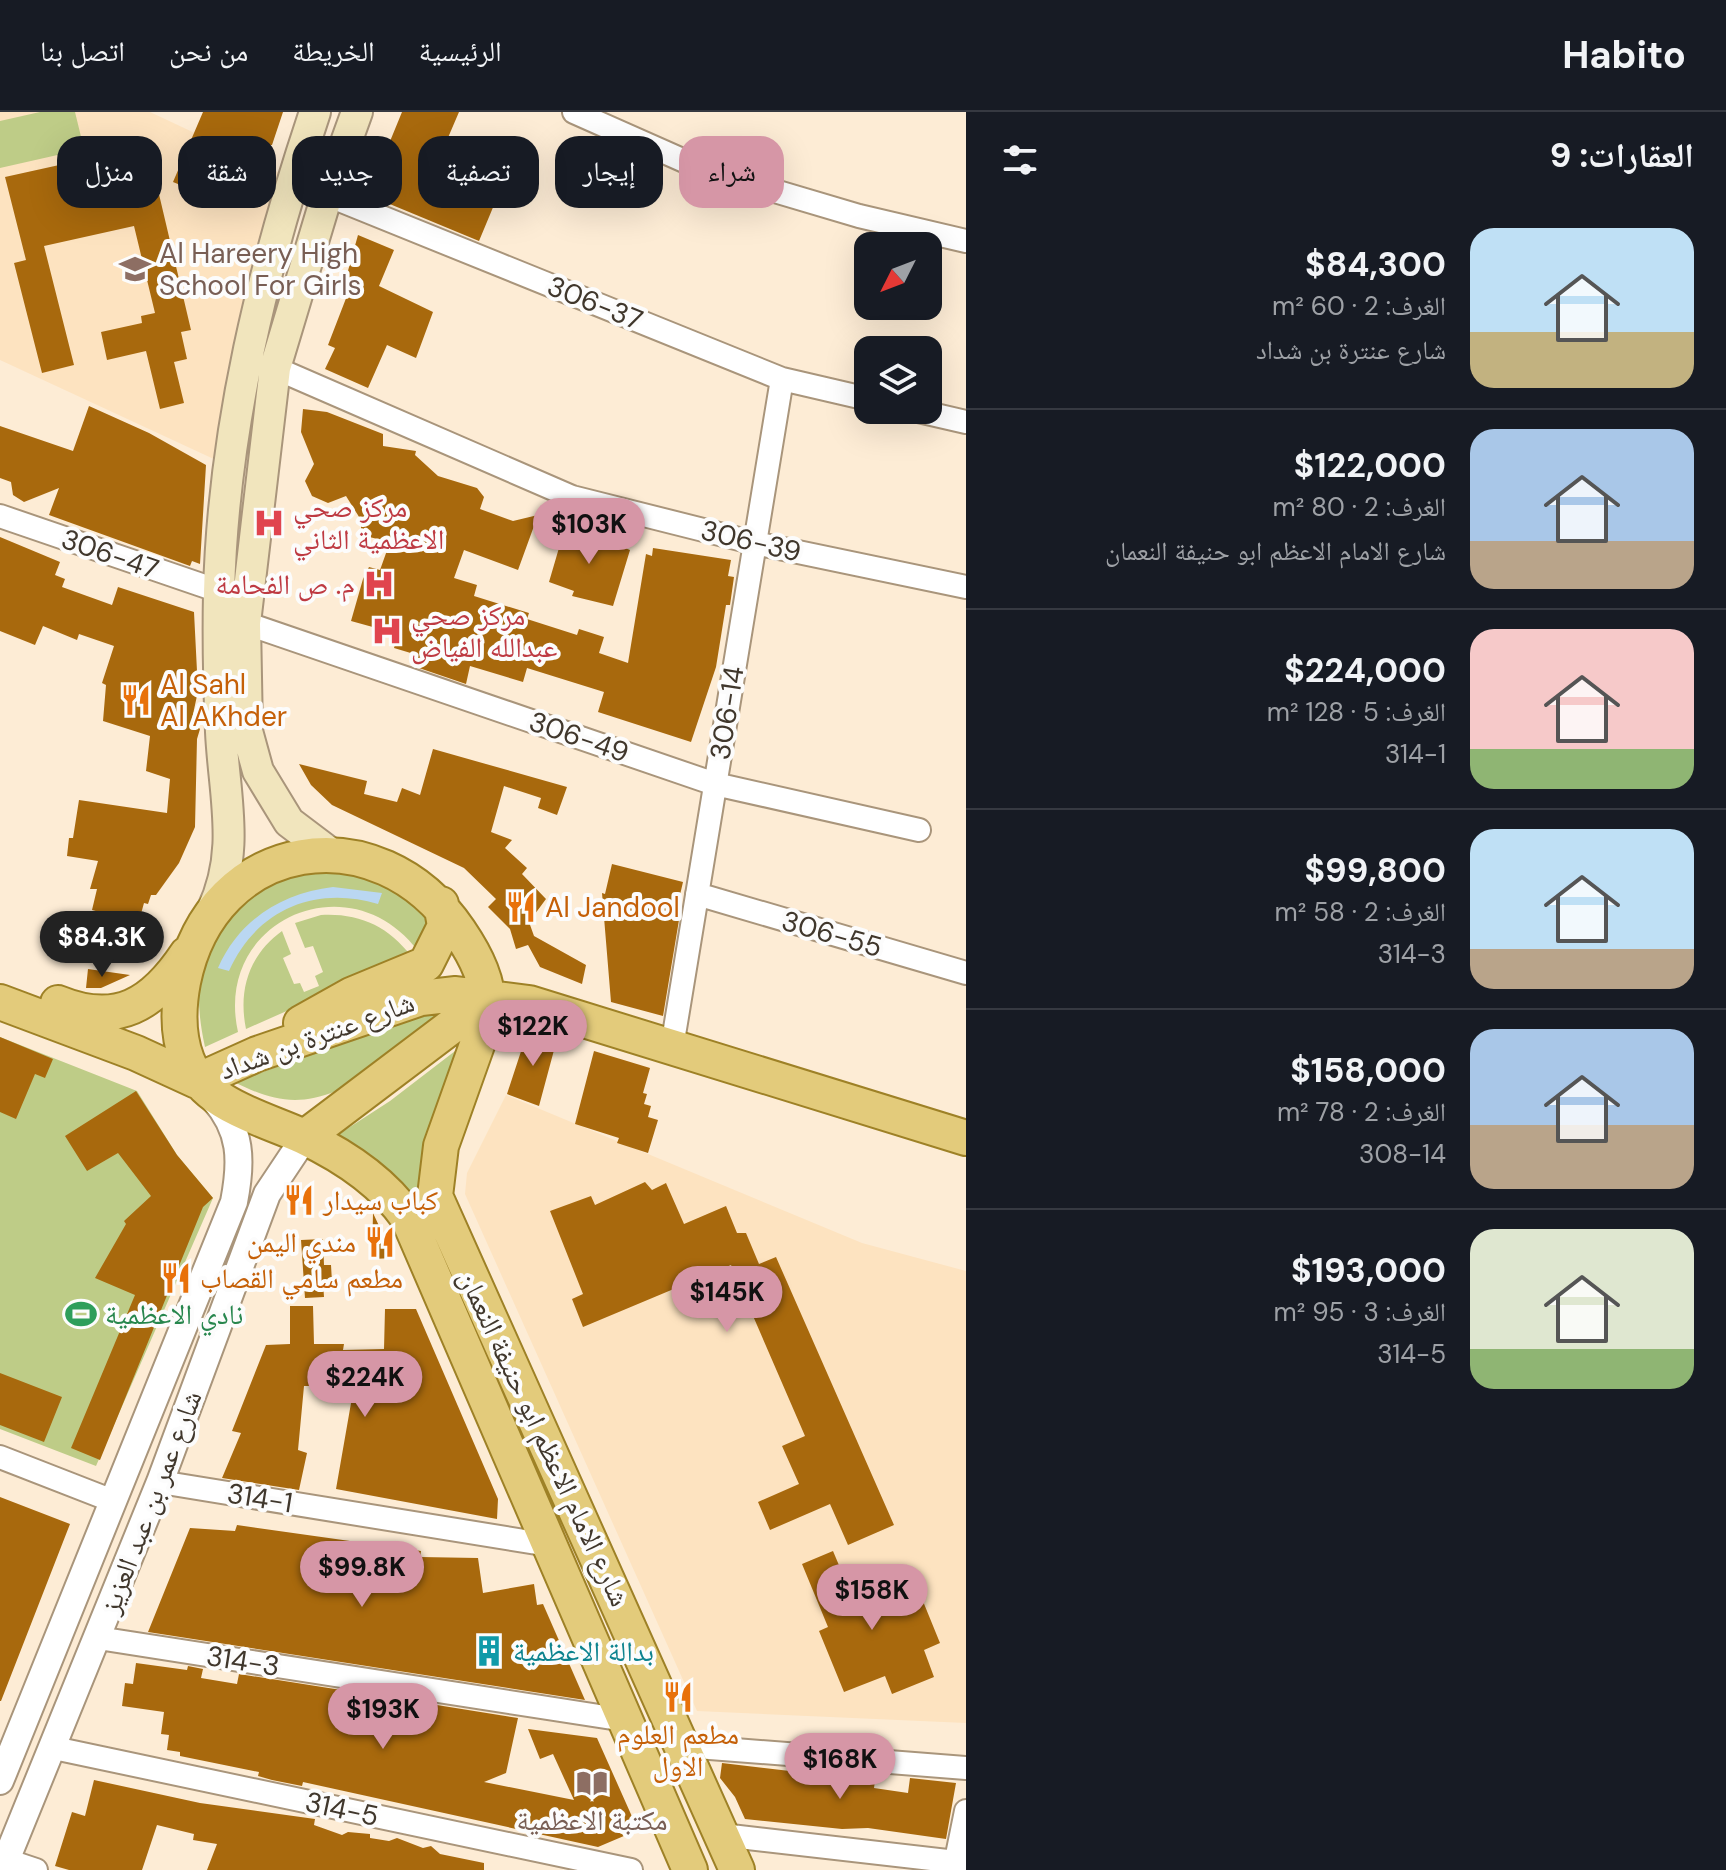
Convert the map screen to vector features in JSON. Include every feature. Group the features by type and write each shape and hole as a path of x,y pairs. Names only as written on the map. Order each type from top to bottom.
{"main road":[{"path":"197,1081 180,1035 179,1005 204,926 223,888 231,849 221,733 219,591 245,359 293,179 315,112"},
{"path":"348,136 357,112"},
{"path":"323,208 275,368 245,623 247,731 258,771 289,822 334,856"},
{"path":"0,979 80,1012 103,1016 119,1013 167,980 233,889 260,871 289,859 334,856 353,857 392,870 424,888 441,904 480,969 489,998 305,1137"},
{"path":"257,1054 306,1019 351,995 426,964 445,926 441,904"},
{"name":"شارع عنترة بن شداد","path":"0,1002 136,1053 197,1081 257,1054 421,998 456,994 529,1003 966,1138"},
{"name":"شارع الامام الاعظم ابو حنيفة النعمان","path":"489,998 483,1030 441,1146 435,1196 737,1870"},
{"name":"شارع الامام الاعظم ابو حنيفة النعمان","path":"197,1081 244,1111 305,1137 383,1187 408,1218 690,1870"}],"street":[{"path":"574,112 707,171 859,216 966,241"},
{"name":"306-37","path":"359,208 782,379 854,396"},
{"name":"306-39","path":"275,368 572,497 755,543 966,587"},
{"name":"306-14","path":"672,1047 782,379"},
{"path":"942,416 966,422"},
{"name":"306-47","path":"0,516 219,591"},
{"name":"306-49","path":"245,623 715,784 919,830"},
{"name":"306-55","path":"697,894 966,973"},
{"name":"شارع عمر بن عبد العزيز","path":"0,1781 6,1747 113,1501 234,1202 240,1169 234,1127 197,1081"},
{"name":"شارع عمر بن عبد العزيز","path":"4,1865 160,1482 267,1194 305,1137"},
{"path":"0,1457 113,1501"},
{"name":"314-1","path":"160,1482 549,1545"},
{"name":"314-3","path":"98,1638 625,1720"},
{"path":"684,1746 966,1768"},
{"name":"314-5","path":"54,1748 626,1870"},
{"path":"722,1835 959,1864 966,1811"},
{"path":"4,1865 36,1870"}],"shaded area":[{"name":"Al Hareery High School For Girls","path":"0,112 150,112 201,136 178,136 178,208 276,208 276,171 292,179 231,467 0,360"},
{"path":"506,1095 862,1243 966,1271 966,1723 697,1711 465,1194 467,1173"}],"green space":[{"path":"40,112 75,112 81,136 57,136 57,155 0,168 0,121"},
{"path":"302,867 361,867 438,915 418,951 390,924 358,910 325,907 293,915 266,933 246,959 236,993 238,1032 205,1047 199,999 200,977 213,937 225,919 241,903 290,870"},
{"path":"321,915 348,916 372,924 393,937 411,956 246,1029 244,1001 249,974 261,951 282,931 291,954 283,958 294,984 300,983 304,992 319,986 315,976 323,972 313,946 305,948 295,923"},
{"path":"430,1013 441,1014 336,1091 322,1096 284,1099 234,1082"},
{"name":"نادي الاعظمية","path":"0,1037 137,1091 177,1155 213,1198 96,1466 0,1429"},
{"path":"459,1048 422,1207 418,1209 382,1166 336,1136 390,1101"}],"water":[{"path":"333,887 382,893 378,904 332,898 290,908 271,918 255,932 229,971 218,968 238,936 264,912 296,895"}],"building":[{"path":"203,112 283,112 275,136 193,136"},
{"path":"402,112 459,112 449,136 418,136 418,208 493,208 479,241 399,208 402,208 402,136 392,136"},
{"path":"57,166 57,208 162,207 191,330 181,332 187,359 174,362 184,403 160,409 146,351 107,360 101,332 142,323 141,316 155,313 134,226 44,246 74,365 42,373 14,263 26,260 5,177"},
{"path":"358,235 394,250 379,286 433,312 416,358 387,345 368,388 325,369 335,348 328,345 350,288 344,285"},
{"path":"89,406 149,433 206,465 200,564 192,561 190,566 49,515 59,488 24,502 13,495 11,482 0,478 0,426 73,451"},
{"path":"303,409 327,412 383,434 383,446 416,451 415,455 438,476 477,488 484,497 480,509 513,521 538,515 518,570 464,550 454,578 477,585 474,596 529,613 527,619 577,635 579,629 604,637 599,653 628,663 646,554 652,556 653,548 731,560 728,576 734,577 730,605 726,605 716,667 691,742 598,712 604,692 527,668 523,682 470,666 466,684 419,668 414,654 394,648 398,634 351,621 363,579 369,567 380,570 390,542 361,535 361,520 346,496 328,503 312,496 305,481 314,464 301,432"},
{"path":"566,524 630,550 613,606 572,596 574,591 549,582"},
{"path":"0,537 60,562 55,575 65,579 62,587 112,605 118,587 194,612 198,691 192,719 199,721 197,726 200,729 197,739 195,827 179,863 156,895 151,895 148,904 144,903 132,946 118,939 122,918 92,910 97,889 90,889 98,861 67,856 69,838 73,838 79,800 167,813 170,779 146,771 150,736 103,721 106,685 102,683 114,646 79,634 77,640 43,626 35,645 0,631"},
{"path":"433,749 567,787 557,815 538,808 541,798 504,786 491,832 512,840 505,848 527,868 522,874 546,899 529,922 534,936 586,965 582,984 540,967 528,945 516,949 510,929 488,907 496,899 464,868 332,805 311,785 299,764 367,781 364,794 397,802 402,788 420,795"},
{"path":"612,864 683,882 676,912 680,914 663,1016 611,1002 602,893 605,894"},
{"path":"88,969 130,975 101,988 86,988"},
{"path":"528,1030 557,1039 539,1106 507,1094"},
{"path":"0,1037 53,1059 45,1078 35,1074 16,1119 0,1112"},
{"path":"594,1051 650,1068 643,1093 647,1094 644,1104 651,1106 648,1117 658,1120 648,1153 617,1143 619,1138 575,1124"},
{"path":"136,1091 177,1155 213,1198 203,1207 100,1460 71,1448 135,1295 95,1278 126,1224 124,1221 151,1196 118,1153 87,1171 65,1136"},
{"path":"645,1182 652,1190 666,1183 684,1224 726,1206 737,1233 746,1233 759,1264 776,1257 894,1525 848,1545 830,1504 770,1530 758,1502 799,1484 782,1446 805,1436 731,1265 583,1327 572,1299 583,1294 550,1211 591,1196 595,1205"},
{"path":"373,1213 394,1258 372,1259"},
{"path":"323,1239 324,1265 331,1265 332,1282 323,1282 324,1297 305,1298 301,1240"},
{"path":"290,1306 313,1306 314,1344 344,1344 343,1350 384,1349 385,1309 416,1309 498,1499 497,1519 336,1489 354,1386 304,1386 298,1450 307,1453 299,1490 222,1478 241,1433 232,1431 266,1345 290,1344"},
{"path":"0,1373 62,1397 44,1442 0,1425"},
{"path":"0,1497 70,1524 1,1701 0,1701"},
{"path":"237,1525 421,1551 420,1557 478,1558 483,1593 534,1584 537,1605 543,1604 585,1700 148,1632 190,1528 235,1531"},
{"path":"833,1551 859,1613 918,1589 940,1643 924,1650 934,1677 892,1694 885,1676 844,1692 819,1631 828,1627 802,1564"},
{"path":"136,1663 187,1670 188,1666 203,1669 201,1678 237,1684 239,1674 354,1692 353,1702 409,1716 412,1701 518,1718 506,1773 484,1782 574,1800 553,1754 540,1759 528,1729 597,1738 638,1830 598,1847 303,1782 302,1786 272,1780 258,1776 259,1772 180,1756 180,1752 167,1750 169,1735 161,1734 164,1712 122,1706 125,1683 133,1684"},
{"path":"722,1763 875,1781 874,1788 908,1793 910,1778 956,1783 946,1839 868,1828 842,1829 745,1819 735,1797 720,1778"},
{"path":"94,1780 200,1803 315,1819 314,1825 342,1835 348,1832 370,1834 370,1838 389,1841 397,1838 423,1848 431,1846 440,1854 484,1863 484,1870 207,1870 217,1844 193,1840 194,1834 157,1825 142,1870 69,1870 55,1866 72,1812 85,1816"}],"place":[{"name":"Al Hareery High School For Girls","path":"135,269"},
{"name":"مركز صحي الاعظمية الثاني","path":"269,523"},
{"name":"م. ص الفحامة","path":"379,584"},
{"name":"مركز صحي عبدالله الفياض","path":"387,631"},
{"name":"Al Sahl Al AKhder","path":"136,700"},
{"name":"Al Jandool","path":"521,907"},
{"name":"كباب سيدار","path":"299,1200"},
{"name":"مندي اليمن","path":"380,1242"},
{"name":"مطعم سامي القصاب","path":"176,1278"},
{"name":"نادي الاعظمية","path":"81,1314"},
{"name":"بدالة الاعظمية","path":"489,1651"},
{"name":"مطعم العلوم الاول","path":"678,1697"},
{"name":"مكتبة الاعظمية","path":"592,1783"}]}
